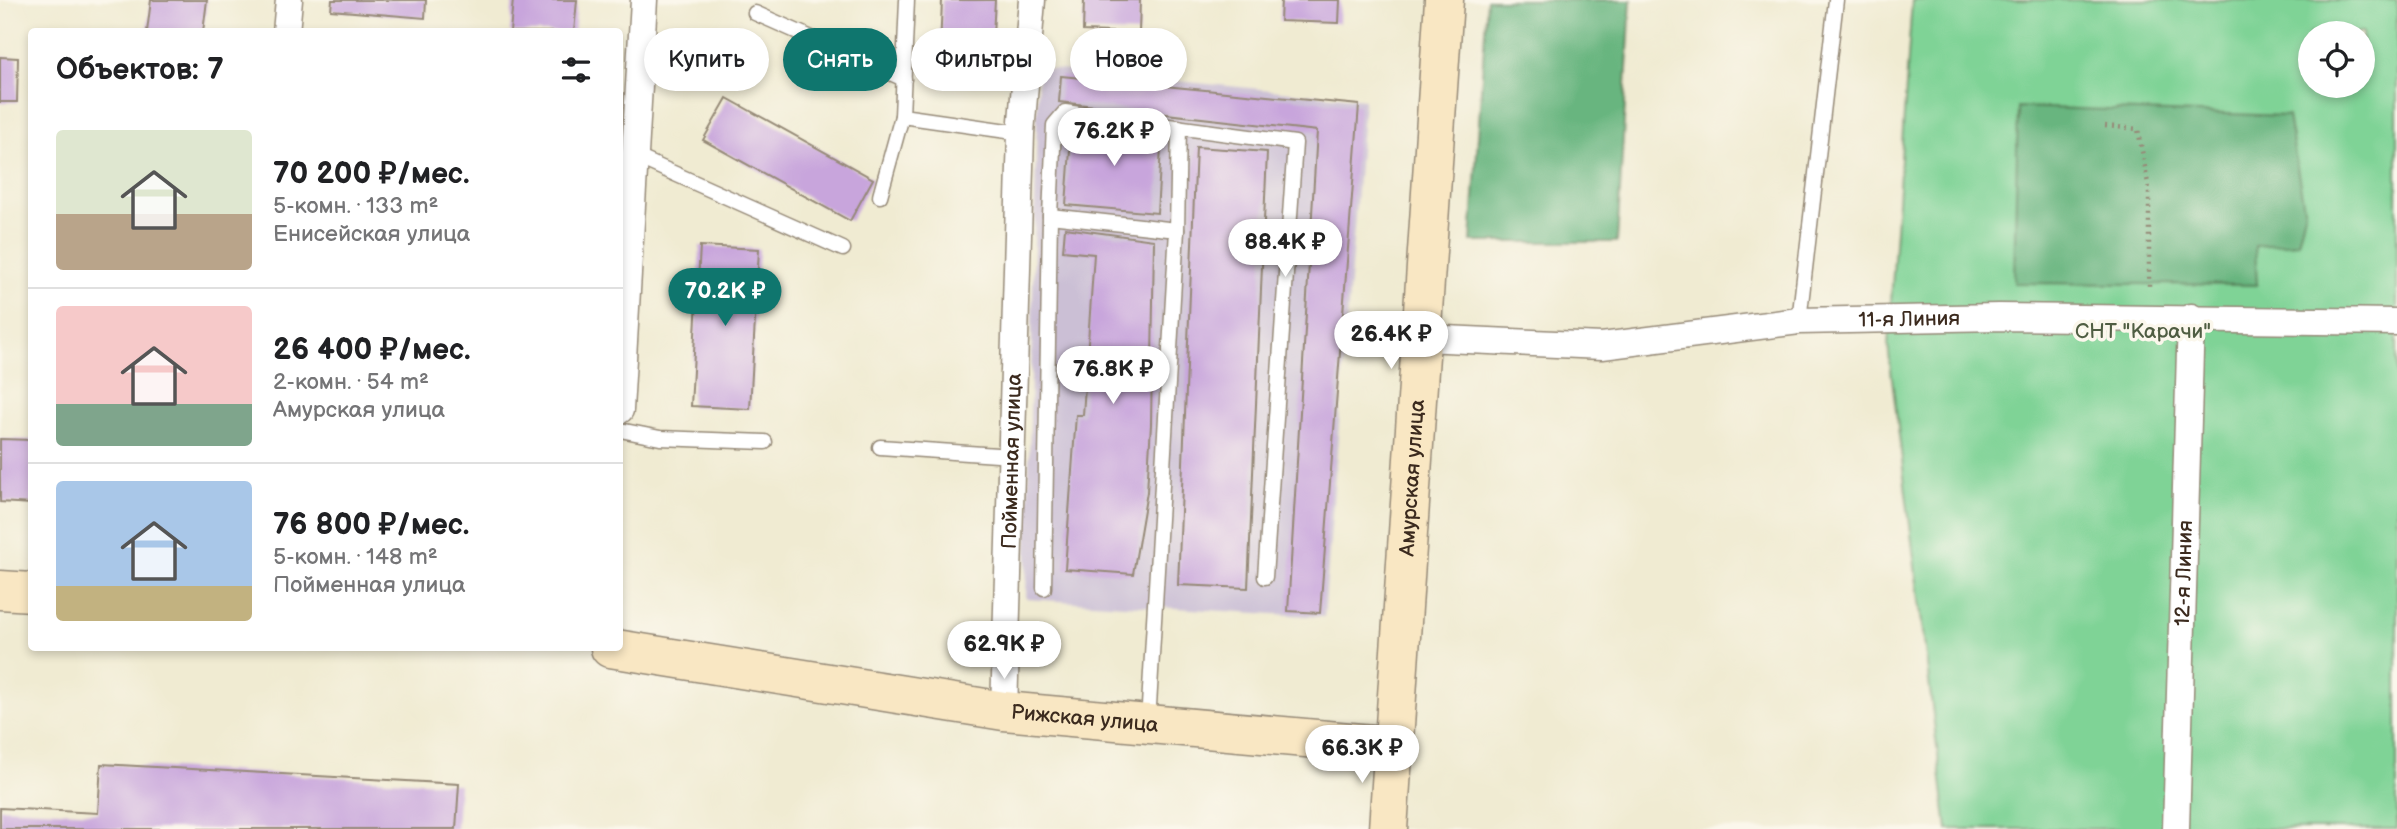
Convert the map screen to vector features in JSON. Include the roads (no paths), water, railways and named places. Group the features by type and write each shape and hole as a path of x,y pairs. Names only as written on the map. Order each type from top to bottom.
{"street":[{"path":"286,28 289,0"},
{"path":"623,359 644,0"},
{"name":"Пойменная улица","path":"1004,711 1021,134 1032,0"},
{"name":"Амурская улица","path":"1388,829 1444,0"},
{"name":"11-я Линия","path":"1423,338 1602,346 1799,321 2191,317 2397,322"},
{"name":"12-я Линия","path":"2176,829 2191,317"},
{"path":"0,590 28,592"},
{"name":"Рижская улица","path":"623,650 1004,711 1395,746"}],"lane":[{"path":"880,196 902,116 907,0"},
{"path":"1799,321 1836,0"},
{"path":"755,13 904,79"},
{"path":"1044,588 1054,125 1065,112 1295,143 1265,577"},
{"path":"902,116 1021,134"},
{"path":"1148,724 1177,230 1179,127"},
{"path":"635,156 843,249"},
{"path":"1050,216 1177,230"},
{"path":"623,431 660,438 765,442"},
{"path":"880,447 1012,456"}],"park label":[{"name":"СНТ \"Карачи\"","path":"2143,331"}]}
